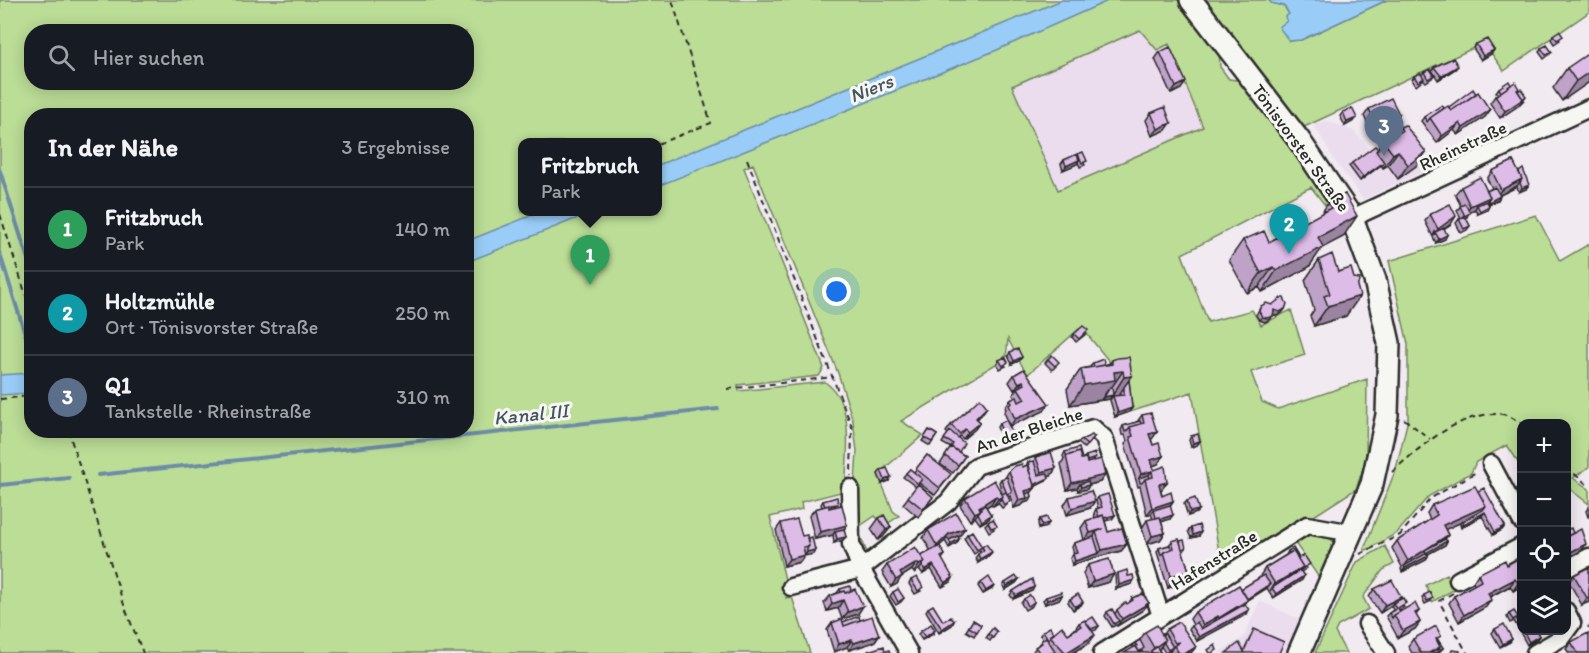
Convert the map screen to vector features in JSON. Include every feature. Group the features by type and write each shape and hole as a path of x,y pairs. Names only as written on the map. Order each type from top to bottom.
{"main road":[{"name":"Tönisvorster Straße","path":"1191,0 1299,140 1352,218 1375,280 1389,343 1387,415 1372,484 1342,560 1299,653"}],"street":[{"name":"Rheinstraße","path":"1352,218 1589,108"},
{"name":"An der Bleiche","path":"861,569 948,502 976,466 1093,428 1104,438 1161,616"},
{"path":"1491,464 1517,514"},
{"path":"850,488 851,544 861,569 909,653"},
{"name":"Hafenstraße","path":"1102,653 1307,525 1353,533"},
{"path":"1458,580 1517,548"},
{"path":"1571,566 1589,557"},
{"path":"791,587 861,569"},
{"path":"1367,624 1386,653"},
{"path":"1535,653 1564,635"}],"path":[{"path":"662,142 711,123 672,0"},
{"path":"747,159 852,427 850,488"},
{"path":"0,214 24,289"},
{"path":"727,389 834,377"},
{"path":"0,399 24,397"},
{"path":"1372,484 1390,473 1430,439 1470,419 1503,414 1517,420"},
{"path":"1400,415 1430,439"},
{"path":"71,438 125,608 143,653"},
{"path":"1342,560 1371,551 1400,535 1431,498 1491,464"},
{"path":"1571,471 1589,486"},
{"path":"1458,580 1462,588 1439,601 1467,653"}],"shaded area":[{"path":"1141,30 1157,49 1168,44 1203,127 1058,190 1012,86"},
{"path":"1327,121 1354,131 1370,150 1401,135 1426,170 1363,199 1335,161 1314,124"},
{"path":"1260,601 1301,620 1285,653 1218,653 1244,637"}],"green space":[{"path":"0,0 1182,0 1219,50 1220,67 1229,79 1244,81 1288,140 1332,206 1328,209 1311,187 1182,254 1208,322 1252,310 1261,325 1291,310 1305,355 1251,372 1262,402 1278,409 1367,379 1366,459 1356,489 1314,516 1306,517 1222,570 1192,392 1130,412 1129,386 1087,334 1079,329 1027,375 1008,339 1006,358 901,421 923,435 878,474 893,511 899,516 884,526 875,516 857,528 868,555 862,557 852,529 857,451 853,421 838,373 753,164 744,168 824,368 819,376 738,385 739,391 825,382 842,404 846,418 848,448 845,491 801,502 802,509 770,517 789,596 785,598 792,597 810,653 0,653","holes":["1140,30 1157,50 1169,44 1203,127 1058,190 1012,86"]},
{"path":"1199,0 1269,0 1284,6 1289,14 1289,41 1301,40 1387,0 1589,0 1589,12 1504,71 1484,43 1302,128"},
{"path":"1536,215 1560,261 1589,244 1589,467 1573,478 1589,489 1589,504 1571,490 1571,419 1517,419 1517,460 1507,445 1476,462 1471,473 1429,496 1397,533 1367,550 1364,549 1396,469 1408,419 1408,344 1389,261"},
{"path":"1310,534 1324,536 1335,544 1320,579 1295,543"},
{"path":"1385,546 1394,564 1383,570 1363,597 1369,609 1338,626 1335,632 1346,653 1315,653 1357,562"},
{"path":"1447,574 1455,589 1432,602 1426,585"}],"water":[{"name":"Niers","path":"1062,0 1110,0 997,50 662,184 662,163"},
{"path":"1269,0 1387,0 1301,40 1289,41 1279,27 1287,21 1285,17 1289,14 1284,6 1271,3"},
{"path":"530,216 583,216 474,259 474,238"},
{"path":"24,373 24,393 0,395 0,375"}],"building":[{"path":"1559,31 1563,36 1557,40 1553,35"},
{"path":"1487,39 1494,50 1483,56 1476,44"},
{"path":"1547,45 1552,52 1546,55 1541,48"},
{"path":"1170,47 1186,82 1176,87 1160,52"},
{"path":"1589,53 1589,72 1576,81 1567,68"},
{"path":"1453,58 1458,66 1441,76 1434,67"},
{"path":"1430,69 1434,75 1428,79 1424,72"},
{"path":"1420,73 1424,78 1418,82 1414,76"},
{"path":"1509,81 1511,85 1501,92 1499,88"},
{"path":"1515,82 1523,99 1505,111 1495,96"},
{"path":"1473,89 1476,94 1451,111 1449,107"},
{"path":"1521,89 1526,96 1523,99 1518,91"},
{"path":"1478,92 1490,110 1463,128 1460,123 1442,136 1430,118 1448,106 1451,111"},
{"path":"1391,98 1399,114 1376,123 1369,109"},
{"path":"1442,105 1444,108 1427,122 1424,117"},
{"path":"1165,107 1171,123 1158,129 1151,113"},
{"path":"1352,108 1357,118 1347,122 1343,112"},
{"path":"1405,125 1426,152 1408,165 1398,151 1393,154 1383,141 1402,131 1400,127"},
{"path":"1375,146 1384,162 1363,177 1352,163"},
{"path":"1083,152 1087,161 1082,163 1078,154"},
{"path":"1077,154 1079,160 1066,166 1064,160"},
{"path":"1513,161 1522,179 1501,190 1492,171"},
{"path":"1523,169 1529,185 1522,188 1519,172"},
{"path":"1480,177 1490,197 1470,206 1461,187"},
{"path":"1495,187 1500,196 1489,202 1490,197 1487,191"},
{"path":"1345,194 1357,216 1318,237 1323,247 1276,271 1273,267 1261,273 1243,240 1264,231 1269,242 1331,208 1328,203"},
{"path":"1487,201 1489,206 1480,211 1477,205"},
{"path":"1450,204 1456,216 1438,229 1430,214"},
{"path":"1465,204 1470,213 1465,216 1460,206"},
{"path":"1465,216 1470,226 1464,229 1459,219"},
{"path":"1444,228 1447,235 1439,239 1435,232"},
{"path":"1332,254 1338,272 1351,268 1354,278 1360,279 1357,286 1360,296 1328,306 1324,296 1330,294 1319,260"},
{"path":"1284,298 1287,304 1285,309 1280,312 1274,310 1273,316 1262,317 1259,311 1261,306 1266,303 1272,305"},
{"path":"1083,326 1088,330 1079,339 1074,334"},
{"path":"1018,349 1022,357 1014,361 1010,352"},
{"path":"1052,355 1059,362 1055,366 1048,359"},
{"path":"1005,357 1008,362 1003,366 999,360"},
{"path":"1129,357 1132,376 1124,377 1123,371 1114,372 1115,380 1084,385 1081,369 1112,364 1112,360"},
{"path":"1103,359 1105,365 1094,367 1093,363"},
{"path":"1024,369 1049,404 1015,419 1009,405 1012,403 1010,400 1017,397 1019,402 1025,399 1018,388 1025,384 1023,381 1019,383 1014,375"},
{"path":"1129,380 1132,408 1118,413 1113,396 1124,395 1124,387"},
{"path":"1112,387 1113,395 1104,397"},
{"path":"980,398 987,407 976,418 980,422 968,432 965,429 960,434 951,425"},
{"path":"1151,413 1157,432 1149,434 1153,445 1159,443 1163,456 1151,460 1154,470 1165,466 1167,482 1159,484 1162,496 1171,492 1173,501 1152,508 1145,479 1153,477 1152,471 1141,474 1130,437 1133,436 1130,427 1144,423 1142,415"},
{"path":"1006,420 1013,434 1005,437 999,424"},
{"path":"1140,421 1141,424 1130,427 1125,432 1123,426"},
{"path":"929,430 937,435 932,442 924,438"},
{"path":"950,431 964,443 959,452 951,447 953,444 944,439"},
{"path":"1198,434 1200,441 1193,443 1191,436"},
{"path":"1092,435 1094,437 1087,445 1081,440"},
{"path":"951,447 965,456 958,465 945,456"},
{"path":"1079,448 1082,459 1079,452 1067,456 1065,452"},
{"path":"1051,452 1056,468 1041,472 1036,457"},
{"path":"1079,452 1081,459 1086,458 1087,463 1101,459 1105,475 1072,483 1066,456"},
{"path":"1095,453 1096,458 1087,461 1086,456"},
{"path":"927,455 951,474 940,488 916,469"},
{"path":"1034,461 1038,475 1047,473 1049,478 1034,485 1028,462"},
{"path":"1022,464 1023,467 1027,465 1035,488 1025,491 1027,498 1019,500 1009,471"},
{"path":"887,468 891,477 885,480 881,470"},
{"path":"910,469 922,479 918,484 906,473"},
{"path":"1149,475 1150,478 1140,483 1139,478"},
{"path":"1007,477 1012,492 1007,494 1001,479"},
{"path":"994,480 1003,496 998,499 996,496 979,507 981,510 975,513 965,498"},
{"path":"1088,481 1089,485 1081,487 1080,484"},
{"path":"918,484 933,497 923,509 908,497"},
{"path":"1475,486 1486,506 1443,525 1448,535 1408,561 1397,541 1437,515 1432,505"},
{"path":"1484,488 1505,526 1495,532 1485,512 1464,524 1463,521 1486,506 1478,491"},
{"path":"1091,491 1095,501 1072,508 1069,497"},
{"path":"1006,492 1010,501 1004,505 1001,499 1002,494"},
{"path":"1031,492 1032,497 1026,499 1026,494"},
{"path":"1108,494 1115,515 1099,517 1096,509 1102,507 1098,497"},
{"path":"837,497 838,504 831,505 829,508 829,505 825,506 823,501"},
{"path":"1195,498 1199,510 1190,512 1187,501"},
{"path":"829,505 829,508 842,505 847,525 820,532 815,509"},
{"path":"985,505 991,515 982,521 978,513"},
{"path":"1170,505 1173,515 1161,519 1156,518 1154,510"},
{"path":"956,513 965,528 949,534 937,546 928,530"},
{"path":"884,515 891,527 886,530 879,518"},
{"path":"1103,515 1108,532 1122,528 1127,544 1102,550 1096,532 1103,529 1090,533 1086,521"},
{"path":"1047,517 1049,523 1042,525 1040,519"},
{"path":"1160,517 1165,533 1152,536 1147,520"},
{"path":"797,519 802,536 807,535 809,546 803,547 805,555 789,559 781,523"},
{"path":"993,519 997,526 991,528 988,522"},
{"path":"1199,525 1201,532 1193,535 1191,528"},
{"path":"844,529 846,537 837,539 835,531"},
{"path":"1581,529 1586,544 1571,552 1571,534"},
{"path":"972,531 982,547 977,550 967,534"},
{"path":"958,536 959,539 951,544 949,540"},
{"path":"812,537 815,550 807,552 809,546 807,538"},
{"path":"1094,537 1099,553 1075,561 1073,554 1077,553 1074,543"},
{"path":"1179,539 1189,571 1171,576 1164,552 1174,548 1172,541"},
{"path":"1445,539 1447,541 1426,553 1425,550"},
{"path":"1184,540 1186,548 1182,549 1180,541"},
{"path":"986,544 992,552 980,559 978,554 984,550 982,547"},
{"path":"1170,545 1171,549 1161,555 1159,548"},
{"path":"940,546 945,555 941,557 953,578 945,583 933,565 925,570 922,566 925,562 921,556"},
{"path":"915,547 925,562 919,565 917,563 900,573 902,576 896,580 887,565"},
{"path":"1293,548 1299,558 1304,555 1310,564 1300,570 1303,567 1293,551 1289,553 1288,551"},
{"path":"1293,551 1303,567 1275,584 1265,568"},
{"path":"1427,553 1428,556 1405,568 1404,566"},
{"path":"1109,559 1114,574 1093,581 1088,565"},
{"path":"1517,559 1517,582 1515,579 1488,593 1491,600 1464,615 1454,596 1481,581 1478,574 1505,560 1507,565"},
{"path":"1589,567 1589,597 1587,598 1574,575"},
{"path":"1127,570 1128,576 1133,575 1134,580 1119,585 1118,573"},
{"path":"1300,570 1304,576 1276,594 1272,588"},
{"path":"1264,575 1270,584 1247,599 1241,589"},
{"path":"1016,576 1019,579 1007,586 1005,583"},
{"path":"1179,576 1181,582 1170,585 1169,580"},
{"path":"917,577 923,587 918,591 911,580"},
{"path":"989,577 994,586 986,591 981,583"},
{"path":"1032,579 1034,587 1016,596 1013,591"},
{"path":"1392,580 1401,597 1385,605 1374,589"},
{"path":"1239,585 1248,600 1203,625 1195,612"},
{"path":"850,586 851,591 841,592 840,589"},
{"path":"855,589 863,606 848,612 843,600 832,604 830,596"},
{"path":"898,589 904,598 898,602 893,592"},
{"path":"1061,592 1062,595 1047,600 1046,597"},
{"path":"1430,592 1433,598 1427,601 1424,595"},
{"path":"1078,594 1083,602 1075,607 1070,599"},
{"path":"1143,594 1149,603 1122,619 1117,610 1126,602 1127,604 1133,600 1132,598"},
{"path":"1030,595 1034,602 1028,606 1024,599"},
{"path":"1403,598 1406,603 1398,608 1400,612 1392,618 1389,613 1396,609 1393,603"},
{"path":"1415,603 1419,611 1415,613 1420,622 1403,631 1394,615"},
{"path":"1245,604 1249,610 1199,637 1192,626 1197,622 1201,629"},
{"path":"933,605 943,621 951,617 954,621 942,629 928,608"},
{"path":"1112,609 1119,621 1114,624 1107,612"},
{"path":"1514,611 1517,618 1513,620 1509,614"},
{"path":"859,616 860,620 844,626 843,622"},
{"path":"872,616 879,635 854,643 852,640 839,644 832,623 842,619 844,626"},
{"path":"1093,617 1099,626 1091,629 1085,621"},
{"path":"973,620 981,625 977,632 969,627"},
{"path":"1085,620 1095,635 1066,653 1050,636 1062,626 1068,634 1081,626 1079,623"},
{"path":"1179,622 1196,647 1186,653 1179,653 1174,646 1179,642 1175,643 1167,629"},
{"path":"931,624 935,630 925,637 921,631"},
{"path":"1504,624 1512,639 1503,644 1495,629"},
{"path":"1157,625 1165,640 1154,648 1145,632"},
{"path":"1436,626 1441,636 1436,639 1440,647 1429,653 1421,653 1413,639"},
{"path":"1050,627 1054,633 1048,639 1043,631"},
{"path":"993,628 997,632 993,638 988,634"},
{"path":"1254,629 1284,642 1279,653 1245,653"},
{"path":"1588,633 1589,653 1578,653 1571,642"},
{"path":"1165,634 1173,647 1168,650 1162,635"},
{"path":"1526,635 1538,635 1539,636 1529,642"},
{"path":"1046,637 1055,651 1040,653 1035,647"},
{"path":"1140,640 1144,648 1140,651 1141,653 1135,643"},
{"path":"1239,643 1245,653 1226,653"},
{"path":"1215,645 1217,650 1210,653 1208,650"},
{"path":"884,646 885,651 881,653 869,653 868,651"},
{"path":"1136,646 1140,653 1124,653"},
{"path":"1157,647 1160,653 1152,653 1151,651"}],"waterway":[{"path":"0,171 24,247"},
{"path":"0,254 24,330"},
{"name":"Kanal III","path":"474,435 718,409"},
{"name":"Kanal III","path":"98,475 446,438"},
{"name":"Kanal III","path":"0,485 69,478"}],"place":[{"name":"Q1","path":"1384,156"},
{"name":"Holtzmühle","path":"1289,254"},
{"name":"Fritzbruch","path":"590,285"}]}
